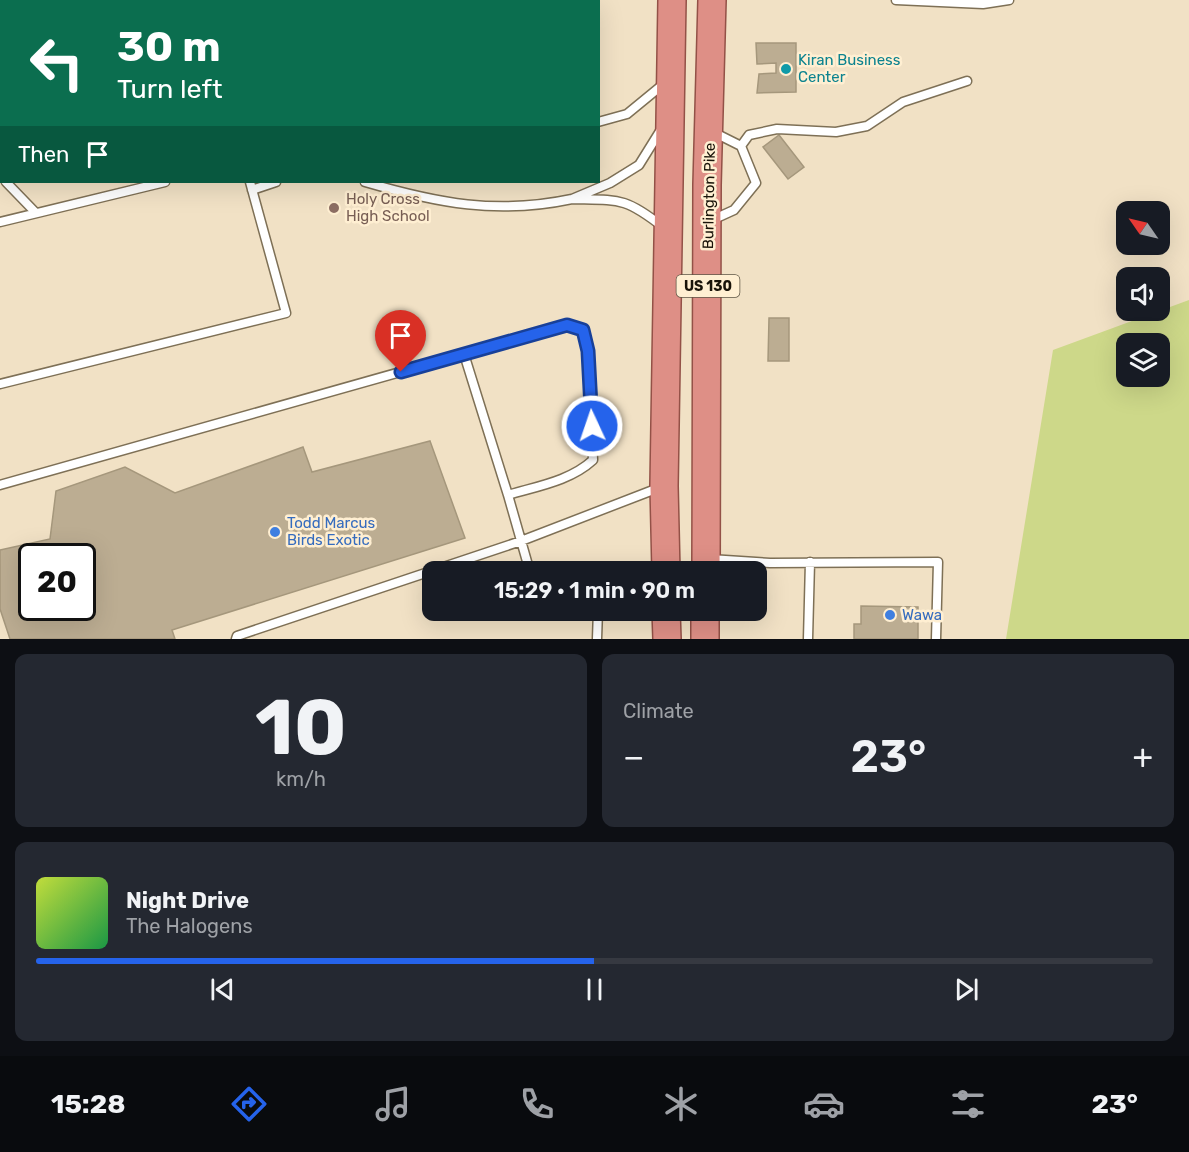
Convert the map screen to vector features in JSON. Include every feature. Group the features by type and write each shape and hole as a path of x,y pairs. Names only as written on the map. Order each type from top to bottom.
{"highway":[{"name":"US 130","path":"666,561 664,486 672,0"},
{"name":"Burlington Pike","path":"706,561 712,0"},
{"path":"666,621 667,639"},
{"path":"705,621 705,639"}],"lane":[{"path":"896,0 983,4 1009,0"},
{"path":"600,121 627,114 671,78"},
{"path":"741,146 749,135 777,129 836,132 867,126 903,102 967,81"},
{"path":"572,199 610,183 639,165 671,112"},
{"path":"709,221 734,210 756,183 741,146 725,136 710,132"},
{"path":"7,183 35,212"},
{"path":"0,222 161,183"},
{"path":"0,384 286,313 251,186 270,183"},
{"path":"369,183 413,195 475,206 514,208 572,199 618,200 636,206 669,231"},
{"path":"0,485 567,325 583,330 588,351 593,460 582,470 564,479 508,495"},
{"path":"464,354 527,561"},
{"path":"236,639 249,632 521,541 664,486"},
{"path":"808,639 810,562"},
{"path":"767,563 938,562 936,639"},
{"path":"597,639 598,621"}],"green space":[{"path":"1189,300 1189,639 1006,639 1053,350 1132,321 1170,321 1170,307"}],"building":[{"name":"Kiran Business Center","path":"756,43 796,43 796,92 757,93 759,74 776,73 776,63 757,64"},
{"path":"779,135 804,167 788,179 763,147"},
{"path":"769,318 789,318 789,361 768,361"},
{"path":"430,441 465,538 172,630 175,639 10,639 0,609 0,550 18,546 18,621 96,621 96,543 32,543 50,539 56,491 125,467 175,493 303,447 312,472"},
{"name":"Wawa","path":"861,606 918,607 918,639 854,639 854,624 861,624"}],"place":[{"name":"Kiran Business Center","path":"786,69"},
{"name":"Holy Cross High School","path":"334,208"},
{"name":"Todd Marcus Birds Exotic","path":"275,532"},
{"name":"Wawa","path":"890,615"}],"route":[{"path":"401,372 567,325 583,330 588,351 592,426"}]}
